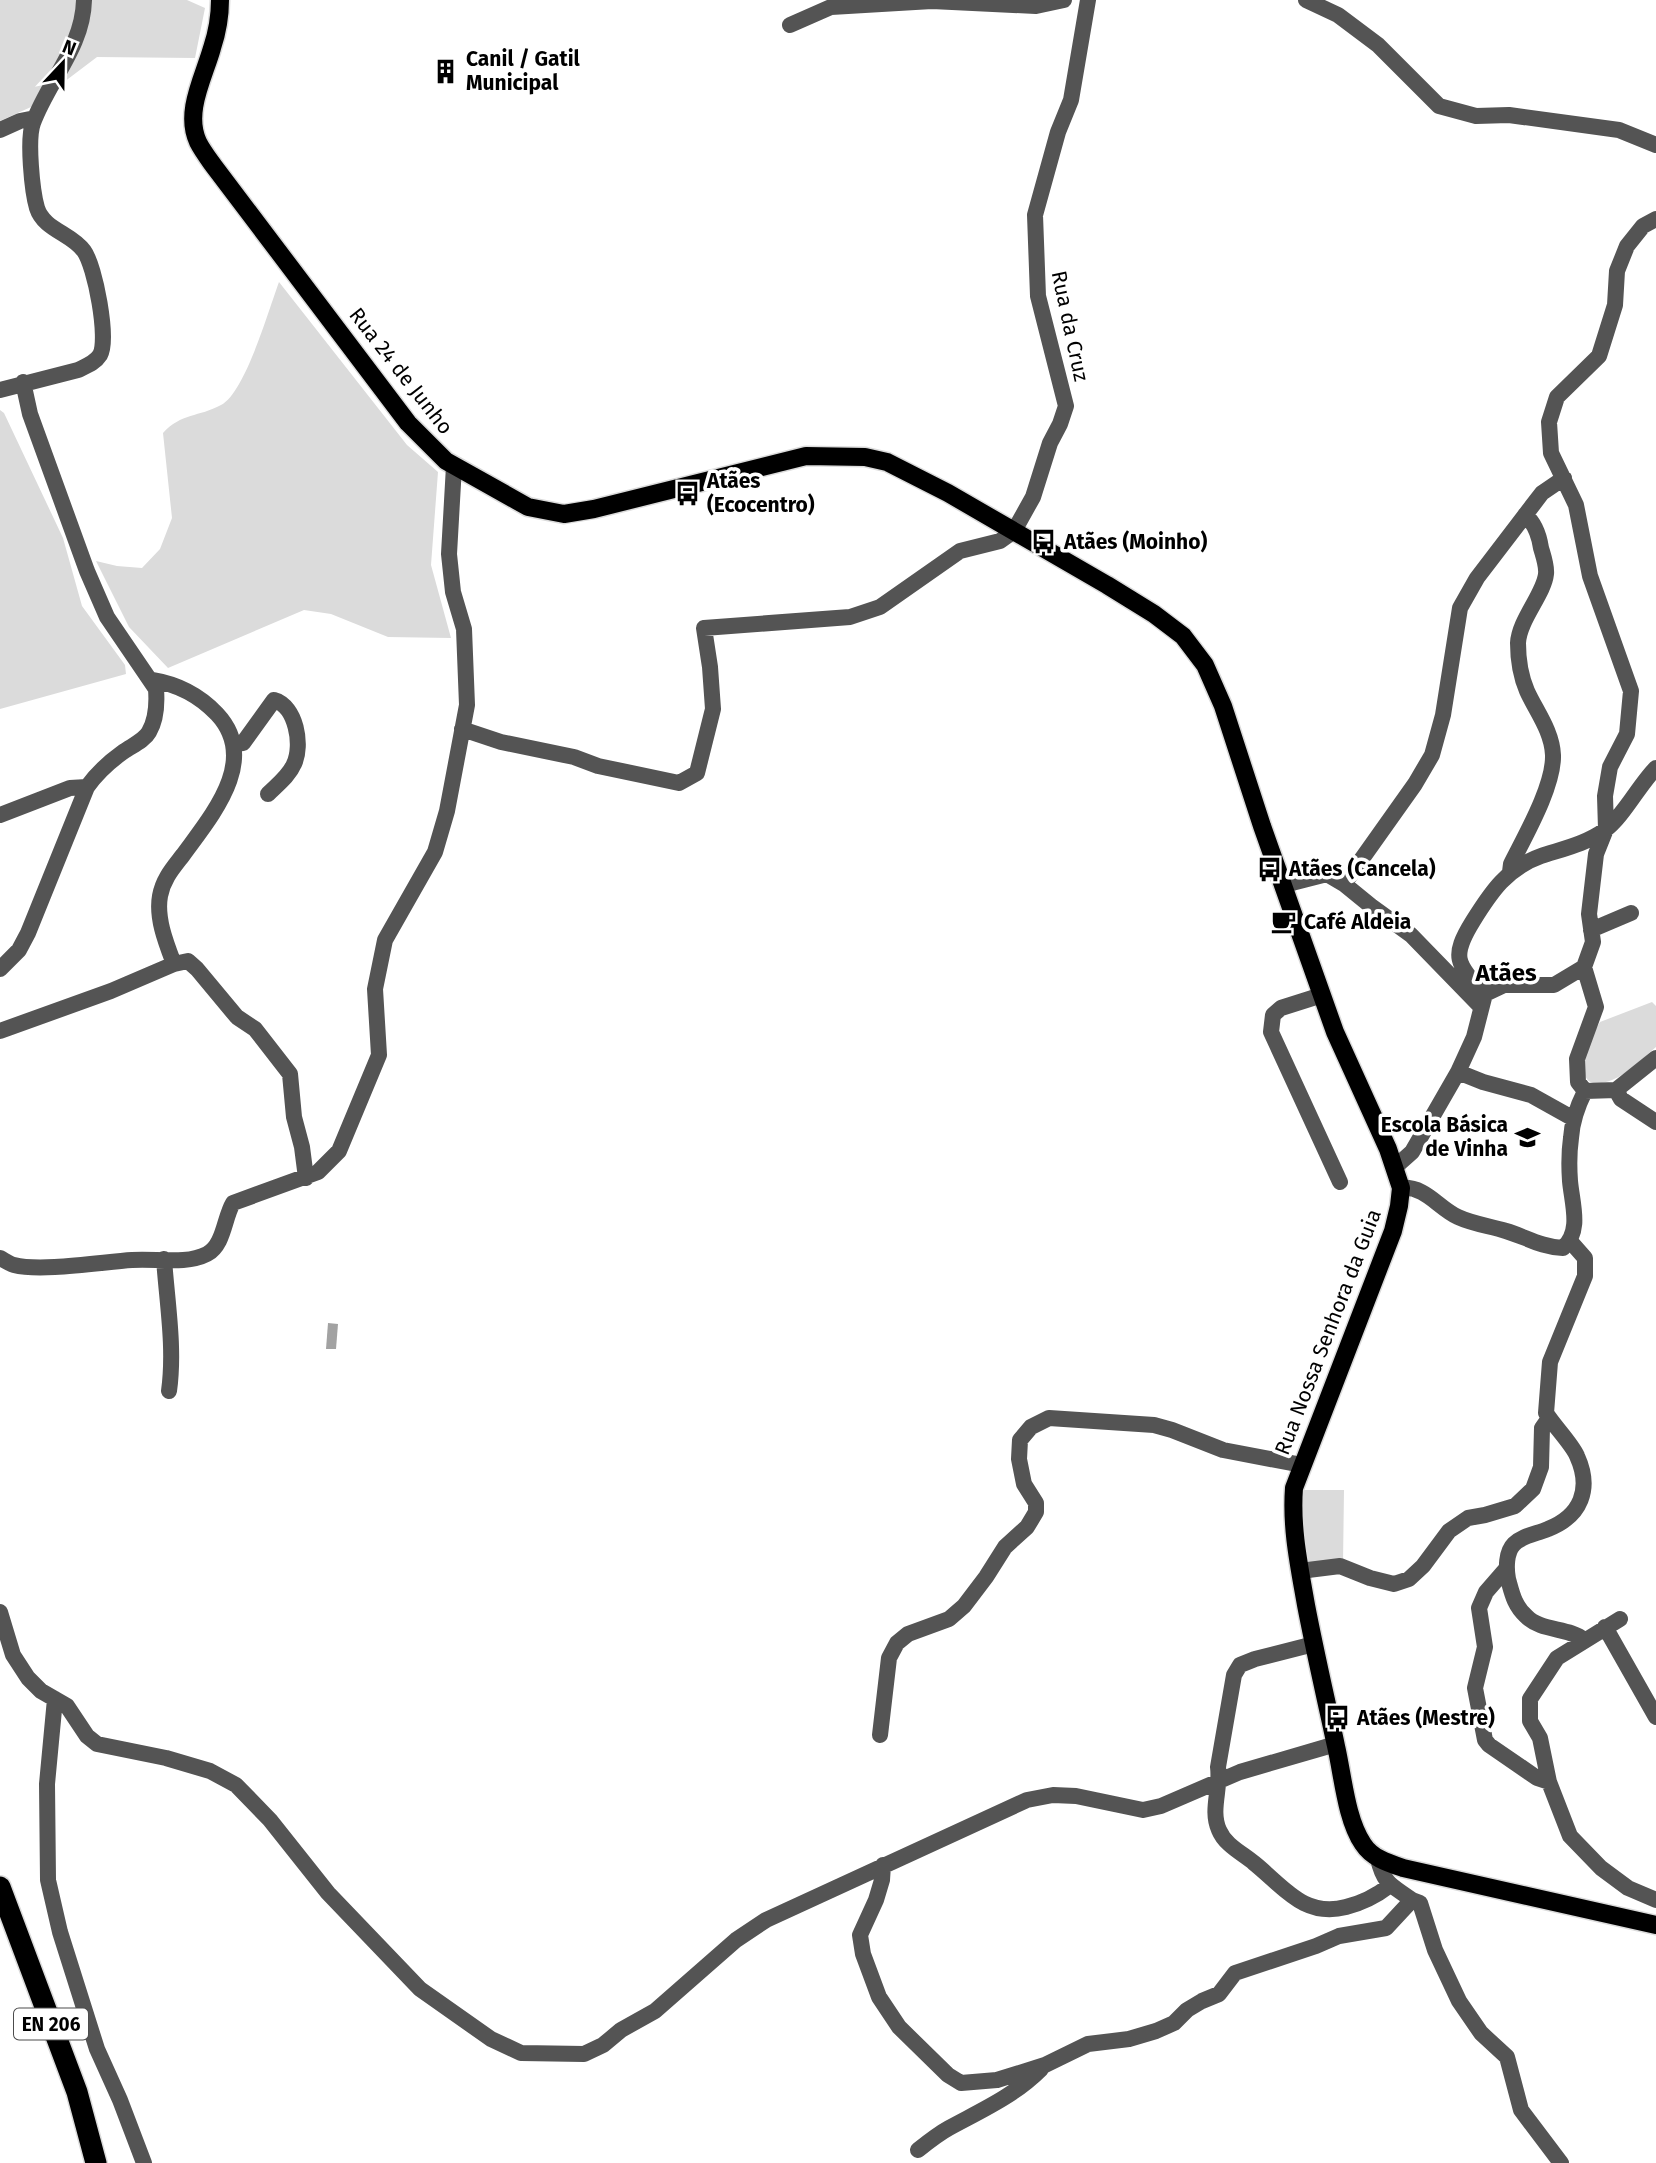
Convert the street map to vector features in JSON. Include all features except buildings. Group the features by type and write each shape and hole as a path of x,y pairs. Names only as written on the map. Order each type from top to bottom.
{"highway":[{"name":"EN 206","path":"0,1887 77,2092 96,2163"},
{"name":"EN 206","path":"0,1909 58,2064 86,2163"}],"main road":[{"name":"Rua 24 de Junho","path":"219,0 213,46 195,98 197,141 408,423 429,446 454,466 528,507 564,514 594,509 806,456 865,457 887,462 909,472 1014,531"},
{"name":"Rua Nossa Senhora da Guia","path":"1014,531 1154,614 1183,635 1205,665 1223,706 1262,826 1335,1032 1377,1120 1401,1188 1393,1231 1302,1465 1294,1488 1292,1512 1294,1544 1314,1644 1357,1836 1364,1848 1378,1859"},
{"path":"1378,1859 1404,1868 1656,1925"}],"street":[{"path":"0,390 90,365 99,357 104,337 90,265 83,250 50,226 38,212 30,139 35,118 75,44 84,18 84,0"},
{"path":"790,25 831,6 932,1 1037,6 1064,0"},
{"name":"Rua da Cruz","path":"1014,531 1033,497 1050,443 1066,406 1038,296 1035,215 1076,78 1088,0"},
{"path":"1306,0 1338,15 1378,45 1439,106 1476,116 1509,115 1619,130 1656,145"},
{"path":"0,130 35,118"},
{"path":"1606,829 1605,796 1610,767 1627,734 1631,691 1590,576 1576,505 1551,453 1549,422 1557,397 1599,356 1615,305 1617,271 1627,246 1643,226 1656,219"},
{"path":"0,969 14,956 28,933 87,786 97,773 150,731 157,702 152,680 107,617 87,571 30,414 23,382"},
{"path":"0,1258 14,1265 46,1267 194,1258 208,1254 220,1239 227,1212 233,1203 306,1178 318,1172 339,1151 379,1055 375,989 385,940 435,852 447,811 463,729 467,705 464,629 453,592 449,554 454,466"},
{"path":"1344,884 1415,784 1432,755 1443,715 1461,608 1477,578 1542,493 1564,478"},
{"path":"1510,873 1511,864 1540,804 1553,754 1548,734 1526,690 1521,668 1518,642 1546,574 1540,538 1525,515"},
{"path":"463,729 501,742 564,754 598,766 679,783 697,773 713,709 704,628 850,617 880,607 960,551 1000,541 1014,531"},
{"path":"152,680 166,682 207,703 227,725 234,744 233,773 220,802 167,875 159,897 163,935 174,964"},
{"path":"234,744 243,743 274,700 281,702 288,710 296,730 298,749 295,763 268,794"},
{"path":"1585,1091 1578,1082 1577,1059 1596,1007 1584,967 1593,942 1589,914 1596,854 1606,829 1656,768"},
{"path":"0,815 70,788 87,786"},
{"path":"1483,1000 1463,970 1458,954 1462,939 1493,888 1510,873 1536,858 1584,842 1606,829"},
{"path":"1284,885 1327,874 1411,935 1483,1000"},
{"path":"1591,930 1631,913"},
{"path":"0,1031 188,961 237,1017 255,1029 290,1074 306,1178"},
{"path":"1394,1168 1412,1152 1458,1072 1474,1037 1483,1000 1504,985 1554,985 1584,967"},
{"path":"1322,995 1282,1008 1273,1016 1271,1032 1340,1182"},
{"path":"1585,1091 1616,1090 1656,1058"},
{"path":"1458,1072 1483,1083 1531,1095 1574,1119"},
{"path":"1616,1090 1622,1099 1656,1122"},
{"path":"1401,1188 1411,1187 1427,1194 1462,1219 1507,1231 1548,1247 1563,1248 1570,1241 1576,1222 1570,1178 1571,1136 1574,1119 1585,1091"},
{"path":"1570,1241 1585,1258 1585,1276 1550,1362 1546,1413 1577,1455 1584,1483 1580,1505 1568,1519 1526,1536 1513,1545 1506,1569 1515,1604 1528,1619 1562,1633 1577,1634 1584,1640"},
{"path":"164,1259 171,1375 169,1391"},
{"path":"880,1735 889,1658 897,1643 908,1634 949,1619 964,1605 1005,1547 1027,1527 1036,1512 1036,1503 1024,1484 1019,1459 1020,1440 1031,1427 1049,1418 1154,1426 1172,1430 1223,1450 1302,1465"},
{"path":"1300,1571 1340,1566 1394,1584 1409,1579 1423,1566 1449,1531 1468,1518 1515,1506 1532,1489 1541,1467 1542,1427 1549,1418"},
{"path":"1506,1569 1486,1592 1479,1608 1485,1647 1475,1688 1485,1740 1527,1771 1549,1782"},
{"path":"0,1612 13,1655 28,1678 41,1691 66,1706 87,1736 97,1744 166,1758 210,1771 236,1785 270,1820 328,1893 420,1989 491,2039 521,2053 584,2054 603,2045 621,2030 655,2011 736,1940 766,1920 1027,1800 1076,1796 1143,1810 1161,1806 1240,1772 1336,1744"},
{"path":"1620,1619 1557,1658 1531,1699 1530,1721 1540,1738 1549,1782 1570,1836 1601,1868 1628,1888 1656,1900"},
{"path":"1605,1627 1656,1717"},
{"path":"1314,1644 1240,1665 1234,1675 1218,1767 1220,1781 1214,1811 1218,1829 1225,1841 1304,1904 1322,1910 1334,1910 1359,1903 1389,1886"},
{"path":"55,1699 47,1784 48,1880 60,1932 97,2049 144,2163"},
{"path":"1378,1859 1382,1875 1389,1886 1420,1902 1435,1950 1460,2001 1481,2033 1507,2057 1521,2110 1561,2163"},
{"path":"883,1865 876,1900 860,1935 863,1954 879,1997 899,2026 948,2075 961,2083 997,2080 1045,2065 1088,2044 1129,2039 1156,2031 1174,2022 1187,2010 1219,1994 1235,1973 1339,1936 1386,1928 1412,1900"},
{"path":"918,2150 948,2128 1011,2094 1045,2065"}],"shaded area":[{"path":"0,0 187,0 205,8 195,58 97,57 31,107 0,121"},
{"path":"279,282 407,445 438,472 431,565 451,638 388,637 331,614 304,610 168,668 129,627 96,561 142,568 160,549 172,518 163,433 177,422 213,409 230,397 247,368"},
{"path":"0,410 4,413 63,538 82,606 125,665 126,674 0,709"},
{"path":"1652,1002 1656,1006 1656,1047 1618,1077 1598,1083 1589,1081 1585,1074 1586,1053 1600,1022"},
{"path":"328,1323 338,1324 336,1349 326,1349"},
{"path":"1303,1490 1344,1490 1343,1564 1307,1565 1302,1560"}],"place":[{"name":"Canil / Gatil Municipal","path":"446,71"},
{"name":"Atães (Ecocentro)","path":"687,493"},
{"name":"Atães (Moinho)","path":"1044,542"},
{"name":"Atães (Cancela)","path":"1269,869"},
{"name":"Café Aldeia","path":"1284,922"},
{"name":"Escola Básica de Vinha","path":"1528,1137"},
{"name":"Atães (Mestre)","path":"1337,1718"}],"district":[{"name":"Atães","path":"1506,973"}]}
